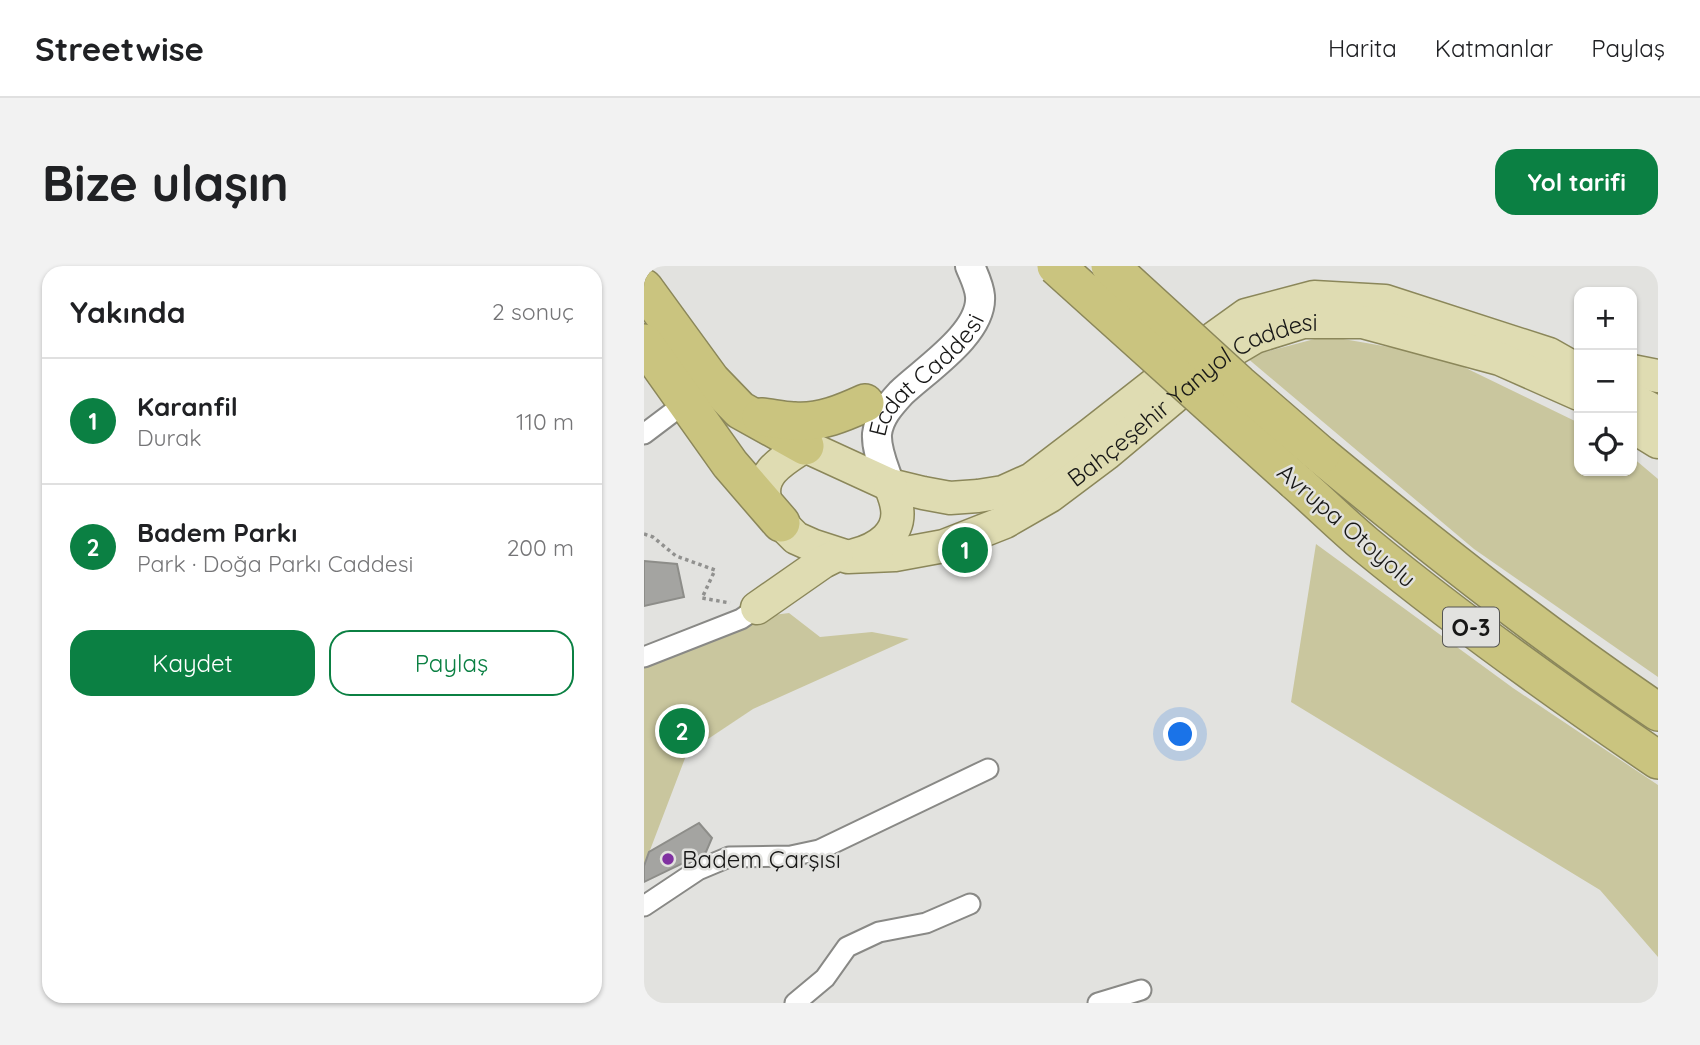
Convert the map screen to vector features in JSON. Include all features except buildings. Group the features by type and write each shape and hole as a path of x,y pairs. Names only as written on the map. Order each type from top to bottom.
{"highway":[{"name":"Avrupa Otoyolu","path":"1056,266 1364,543 1512,658 1658,760"},
{"name":"Avrupa Otoyolu","path":"1110,266 1239,384 1440,553 1597,671 1658,712"},
{"path":"644,288 685,403 730,464 779,520"},
{"path":"661,339 711,380 740,410 805,446"},
{"path":"749,416 796,422 814,420 836,416 865,403"}],"main road":[{"name":"Ecdat Caddesi","path":"805,446 837,426 953,326 962,310 963,295 954,266"},
{"name":"Ecdat Caddesi","path":"890,485 878,450 877,433 882,416 891,403 969,331 981,298 970,266"},
{"path":"644,268 661,339"},
{"name":"Bahçeşehir Yanyol Caddesi","path":"890,485 950,498 1003,492 1032,479 1246,315 1314,297 1385,301 1564,357"},
{"name":"Bahçeşehir Yanyol Caddesi","path":"833,552 895,555 944,546 1005,522 1050,496 1106,454 1223,356 1255,337 1303,323 1363,322 1500,359 1574,392"},
{"path":"1637,372 1658,376"},
{"path":"1637,402 1658,413"},
{"path":"1637,429 1658,442"},
{"path":"805,446 890,485 897,509 897,520 892,533 885,541 867,551 833,552 796,538 766,502 764,491 767,475 779,463 805,446"},
{"path":"743,606 774,583 784,544 779,520"},
{"path":"743,606 823,562 833,552"}],"street":[{"path":"644,433 685,403"},
{"path":"644,657 741,620 743,606"},
{"path":"644,906 698,870 729,857 791,856 819,850 988,769"},
{"path":"795,1003 825,978 847,947 879,932 926,923 970,904"},
{"path":"1098,1003 1141,990"}],"path":[{"path":"644,534 653,537 676,556 715,570 702,598 743,606"}],"shaded area":[{"path":"1326,336 1441,356 1574,421 1574,476 1637,476 1637,461 1658,479 1658,677 1474,549 1246,357"},
{"path":"1316,544 1513,688 1658,785 1658,957 1600,890 1291,702"},
{"path":"789,613 820,637 872,632 909,639 753,709 687,753 644,866 644,657 741,619"}],"place":[{"name":"Karanfil","path":"965,550"},
{"name":"Badem Parkı","path":"682,731"},
{"name":"Badem Çarşısı","path":"668,859"}]}
